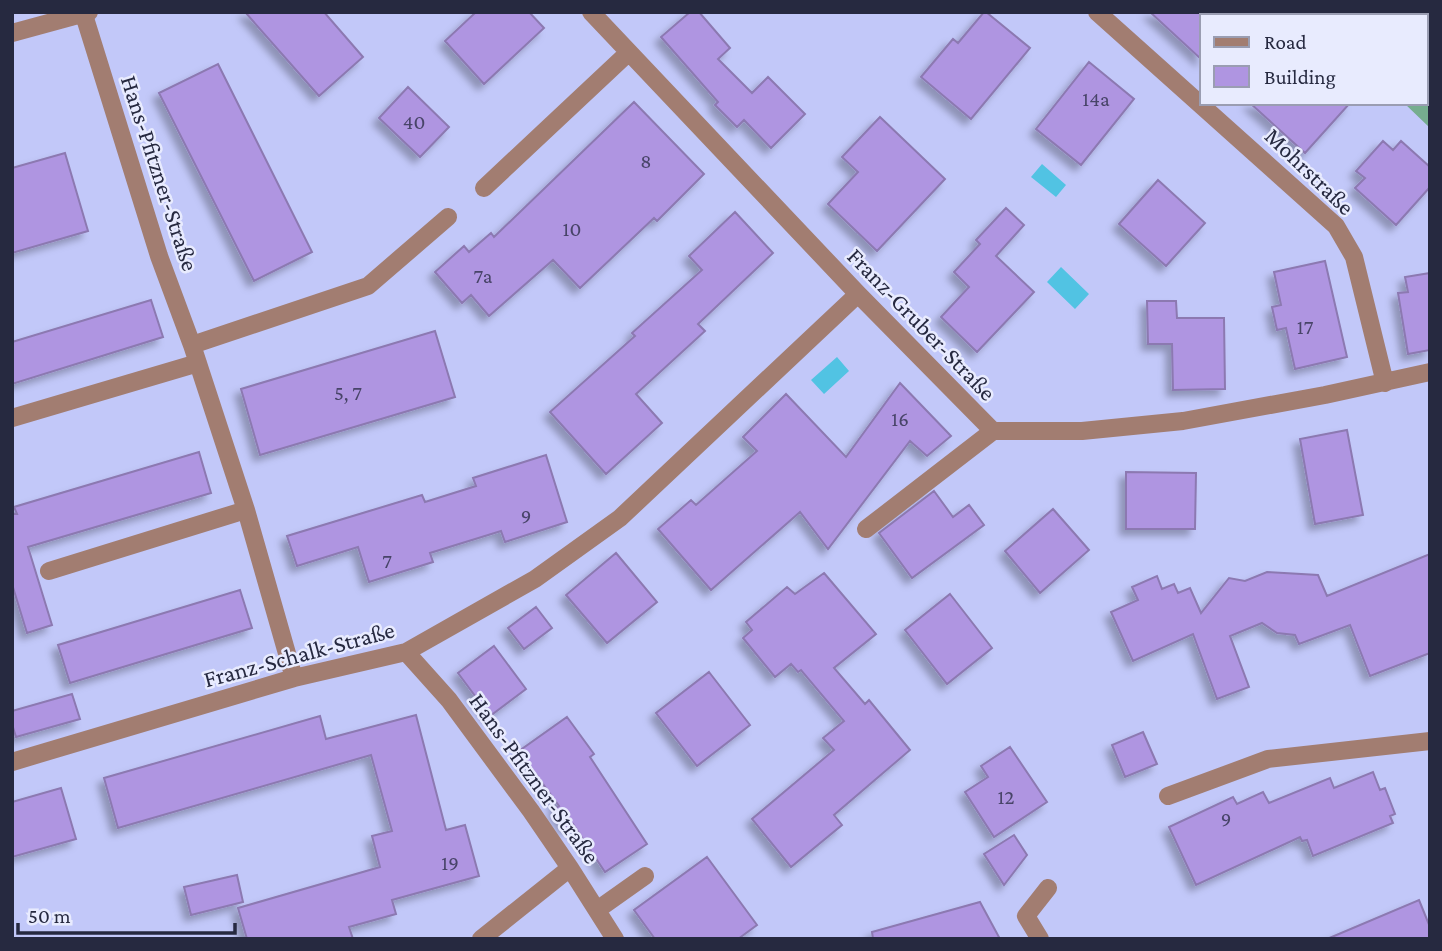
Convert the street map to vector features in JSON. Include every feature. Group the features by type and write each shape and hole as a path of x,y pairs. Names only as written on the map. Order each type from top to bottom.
{"street":[{"name":"Franz-Gruber-Straße","path":"591,12 858,294 993,431 1082,431 1183,421 1430,372"},
{"path":"12,33 87,13"},
{"name":"Hans-Pfitzner-Straße","path":"87,13 159,256 192,345 246,510 294,678"},
{"name":"Mohrstraße","path":"1106,15 1200,101"},
{"path":"484,188 628,52"},
{"name":"Mohrstraße","path":"1204,105 1336,226 1354,257 1385,383"},
{"path":"192,345 369,286 448,217"},
{"name":"Franz-Schalk-Straße","path":"12,762 294,678 406,652 535,579 620,518 858,294"},
{"path":"12,418 198,363"},
{"path":"866,529 993,431"},
{"path":"49,571 246,510"},
{"name":"Hans-Pfitzner-Straße","path":"406,652 449,701 531,811 615,939"},
{"path":"1168,796 1268,759 1430,741"},
{"path":"481,939 570,868"},
{"path":"597,909 645,876"},
{"path":"1040,939 1026,916 1048,888"}],"green space":[{"path":"1428,32 1430,34 1430,128 1406,105 1428,105"}],"water":[{"path":"1042,164 1066,185 1056,197 1031,177"},
{"path":"1061,267 1089,294 1075,309 1047,282"},
{"path":"837,357 849,371 824,394 811,380"}],"building":[{"path":"245,12 324,12 363,57 319,96"},
{"path":"476,12 529,12 544,28 484,84 445,41"},
{"path":"690,12 699,12 730,48 718,59 752,93 768,77 805,114 771,148 744,120 737,127 715,105 718,102 661,37"},
{"path":"984,12 1030,48 971,119 921,77 953,39 958,43"},
{"path":"1150,12 1202,12 1200,58"},
{"path":"1089,62 1134,99 1081,165 1036,129"},
{"path":"218,64 312,252 254,281 159,93"},
{"path":"408,87 449,127 420,157 379,118"},
{"path":"634,102 704,174 657,221 654,218 580,288 553,260 489,316 471,295 462,303 435,272 464,246 469,252 491,233 494,237"},
{"path":"1252,105 1348,105 1305,153"},
{"path":"880,117 945,179 877,251 828,204 858,172 842,157"},
{"path":"1383,141 1393,150 1401,141 1430,167 1430,187 1396,225 1355,188 1365,178 1356,171"},
{"path":"65,153 88,231 12,253 12,168"},
{"path":"1158,180 1205,223 1166,266 1119,224"},
{"path":"1006,208 1024,225 996,256 1034,292 977,352 941,317 969,287 954,272 980,244 976,240"},
{"path":"735,212 773,253 698,324 705,331 636,394 662,423 606,474 550,412 635,336 632,333 702,270 689,256"},
{"path":"1325,261 1347,357 1295,369 1286,328 1277,330 1272,307 1281,305 1274,272"},
{"path":"1430,273 1430,350 1408,354 1398,293 1408,292 1405,277"},
{"path":"151,300 163,337 12,384 12,342"},
{"path":"1147,301 1176,301 1177,318 1224,318 1225,389 1173,390 1172,344 1148,344"},
{"path":"435,331 455,397 260,455 241,389"},
{"path":"900,383 951,436 927,456 910,441 828,549 800,512 711,590 658,529 691,500 696,505 757,451 743,437 786,394 846,457"},
{"path":"1347,430 1363,515 1315,524 1300,439"},
{"path":"199,452 211,493 28,547 52,625 27,633 12,584 12,514 17,514 14,507"},
{"path":"546,455 567,522 505,542 501,531 430,553 433,562 369,582 358,547 297,566 287,536 422,495 425,502 476,486 473,478"},
{"path":"1126,472 1196,473 1195,529 1126,529"},
{"path":"934,491 953,517 969,505 984,525 912,578 879,533"},
{"path":"1053,509 1089,550 1040,593 1005,551"},
{"path":"616,553 657,602 607,643 566,595"},
{"path":"1430,554 1430,653 1370,676 1350,625 1299,644 1295,635 1277,633 1262,623 1230,636 1249,687 1217,699 1193,634 1133,661 1111,612 1138,600 1132,587 1157,576 1162,589 1174,584 1178,593 1190,588 1201,613 1229,578 1245,581 1267,572 1318,575 1327,596"},
{"path":"824,573 876,634 834,668 865,704 869,700 910,750 834,815 842,825 791,867 752,819 834,750 823,738 844,721 801,670 798,672 791,664 775,677 743,638 752,630 746,622 787,587 795,594"},
{"path":"240,590 252,628 70,683 58,645"},
{"path":"950,594 992,648 947,684 905,630"},
{"path":"536,607 552,628 524,649 508,628"},
{"path":"494,646 526,689 490,716 458,673"},
{"path":"709,672 750,725 697,766 656,713"},
{"path":"72,694 80,719 16,737 12,711"},
{"path":"416,715 446,830 465,825 479,876 392,900 396,914 349,927 353,939 247,939 238,908 380,867 372,836 392,831 371,755 118,828 104,778 320,716 326,739"},
{"path":"567,717 594,754 590,757 647,844 605,872 573,824 567,829 554,809 559,806 519,751"},
{"path":"1143,732 1157,764 1125,777 1112,745"},
{"path":"1010,747 1047,802 994,837 965,792 988,777 981,766"},
{"path":"1373,772 1380,790 1385,788 1395,814 1390,816 1393,823 1313,856 1307,840 1302,841 1300,837 1196,885 1169,827 1233,797 1237,804 1263,792 1269,803 1330,778 1334,788"},
{"path":"61,788 76,839 12,857 12,802"},
{"path":"1014,835 1027,855 1004,885 984,854"},
{"path":"707,857 757,925 738,939 655,939 634,910"},
{"path":"237,875 243,902 191,915 184,887"},
{"path":"1419,900 1430,927 1430,939 1327,939"},
{"path":"980,902 1000,939 873,939 872,932"}]}
